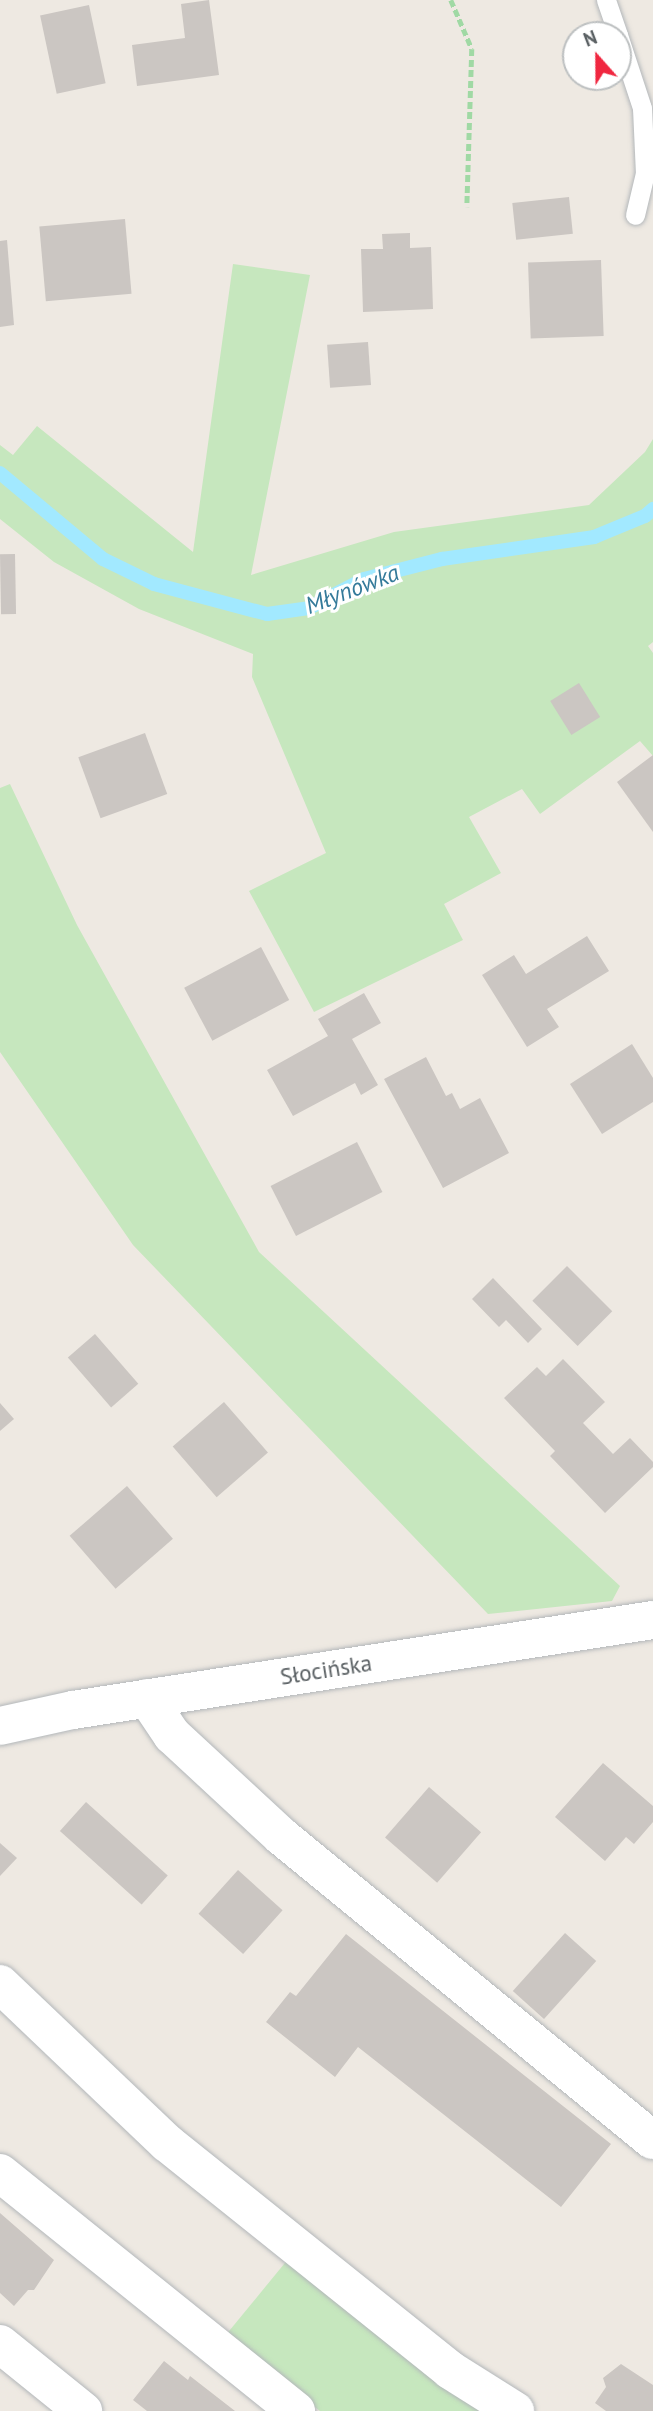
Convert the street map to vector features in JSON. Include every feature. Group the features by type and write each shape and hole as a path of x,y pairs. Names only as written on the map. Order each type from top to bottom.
{"street":[{"name":"Słocińska","path":"0,1726 147,1698 653,1620"},
{"path":"147,1698 172,1735 281,1836 653,2140"},
{"path":"0,1983 167,2143 450,2370 515,2411"},
{"path":"0,2173 296,2411"},
{"path":"0,2344 83,2411"}],"lane":[{"path":"606,0 613,21"},
{"path":"632,78 642,108 645,173 635,215"}],"path":[{"path":"451,0 472,49 467,207"}],"green space":[{"path":"233,264 310,275 251,575 394,532 589,505 645,452 653,439 653,642 648,646 653,653 653,756 640,741 540,814 522,789 469,817 501,873 444,904 463,940 314,1012 249,891 326,853 252,677 253,654 139,609 54,562 0,519 0,445 13,455 37,426 193,552"},
{"path":"10,784 77,925 259,1252 620,1586 612,1601 488,1614 133,1245 0,1052 0,788"},
{"path":"289,2258 484,2411 320,2411 225,2336"}],"building":[{"path":"209,0 219,75 137,86 132,45 185,38 181,4"},
{"path":"89,5 106,83 57,94 40,15"},
{"path":"569,197 573,234 516,240 512,203"},
{"path":"125,219 132,294 46,301 39,226"},
{"path":"410,233 410,248 431,247 433,309 363,312 361,249 383,249 382,234"},
{"path":"7,240 14,325 0,327 0,241"},
{"path":"601,260 604,336 531,339 528,263"},
{"path":"368,342 371,385 330,388 327,345"},
{"path":"0,554 15,554 16,614 1,614"},
{"path":"579,683 600,717 571,735 550,701"},
{"path":"145,733 167,794 101,818 78,757"},
{"path":"653,755 653,832 617,782"},
{"path":"587,936 609,971 547,1009 559,1027 527,1047 482,975 514,955 526,974"},
{"path":"261,947 289,1000 212,1041 184,988"},
{"path":"364,993 381,1023 352,1039 378,1085 361,1095 355,1083 293,1116 267,1070 328,1036 318,1019"},
{"path":"632,1044 653,1078 653,1102 602,1134 570,1084"},
{"path":"426,1057 446,1096 452,1093 460,1109 480,1098 509,1153 443,1188 384,1079"},
{"path":"357,1142 382,1192 296,1236 271,1186"},
{"path":"567,1266 612,1311 578,1346 532,1301"},
{"path":"493,1278 542,1329 528,1343 506,1320 499,1327 472,1299"},
{"path":"95,1334 138,1384 111,1407 68,1358"},
{"path":"563,1359 605,1402 583,1423 613,1454 630,1438 653,1462 653,1467 605,1513 550,1456 555,1451 504,1398 537,1367 546,1376"},
{"path":"224,1402 268,1453 217,1497 173,1447"},
{"path":"0,1403 14,1419 0,1431"},
{"path":"127,1486 173,1539 116,1589 70,1536"},
{"path":"603,1763 653,1806 653,1822 634,1844 626,1837 605,1861 555,1817"},
{"path":"429,1787 481,1832 437,1883 385,1838"},
{"path":"86,1802 168,1876 142,1905 60,1831"},
{"path":"0,1843 17,1858 0,1876"},
{"path":"238,1870 283,1910 243,1954 199,1914"},
{"path":"565,1933 596,1961 544,2019 513,1991"},
{"path":"346,1934 611,2144 561,2207 358,2047 335,2077 266,2022 290,1992 296,1996"},
{"path":"0,2213 54,2260 34,2290 28,2290 14,2306 0,2293"},
{"path":"164,2361 188,2380 190,2376 235,2411 147,2411 133,2400"},
{"path":"621,2364 653,2385 653,2411 606,2411 595,2403 606,2387 603,2378"}],"waterway":[{"name":"Młynówka","path":"0,473 103,559 154,584 267,614 309,608 364,579 442,559 594,537 645,516 653,509"}]}
